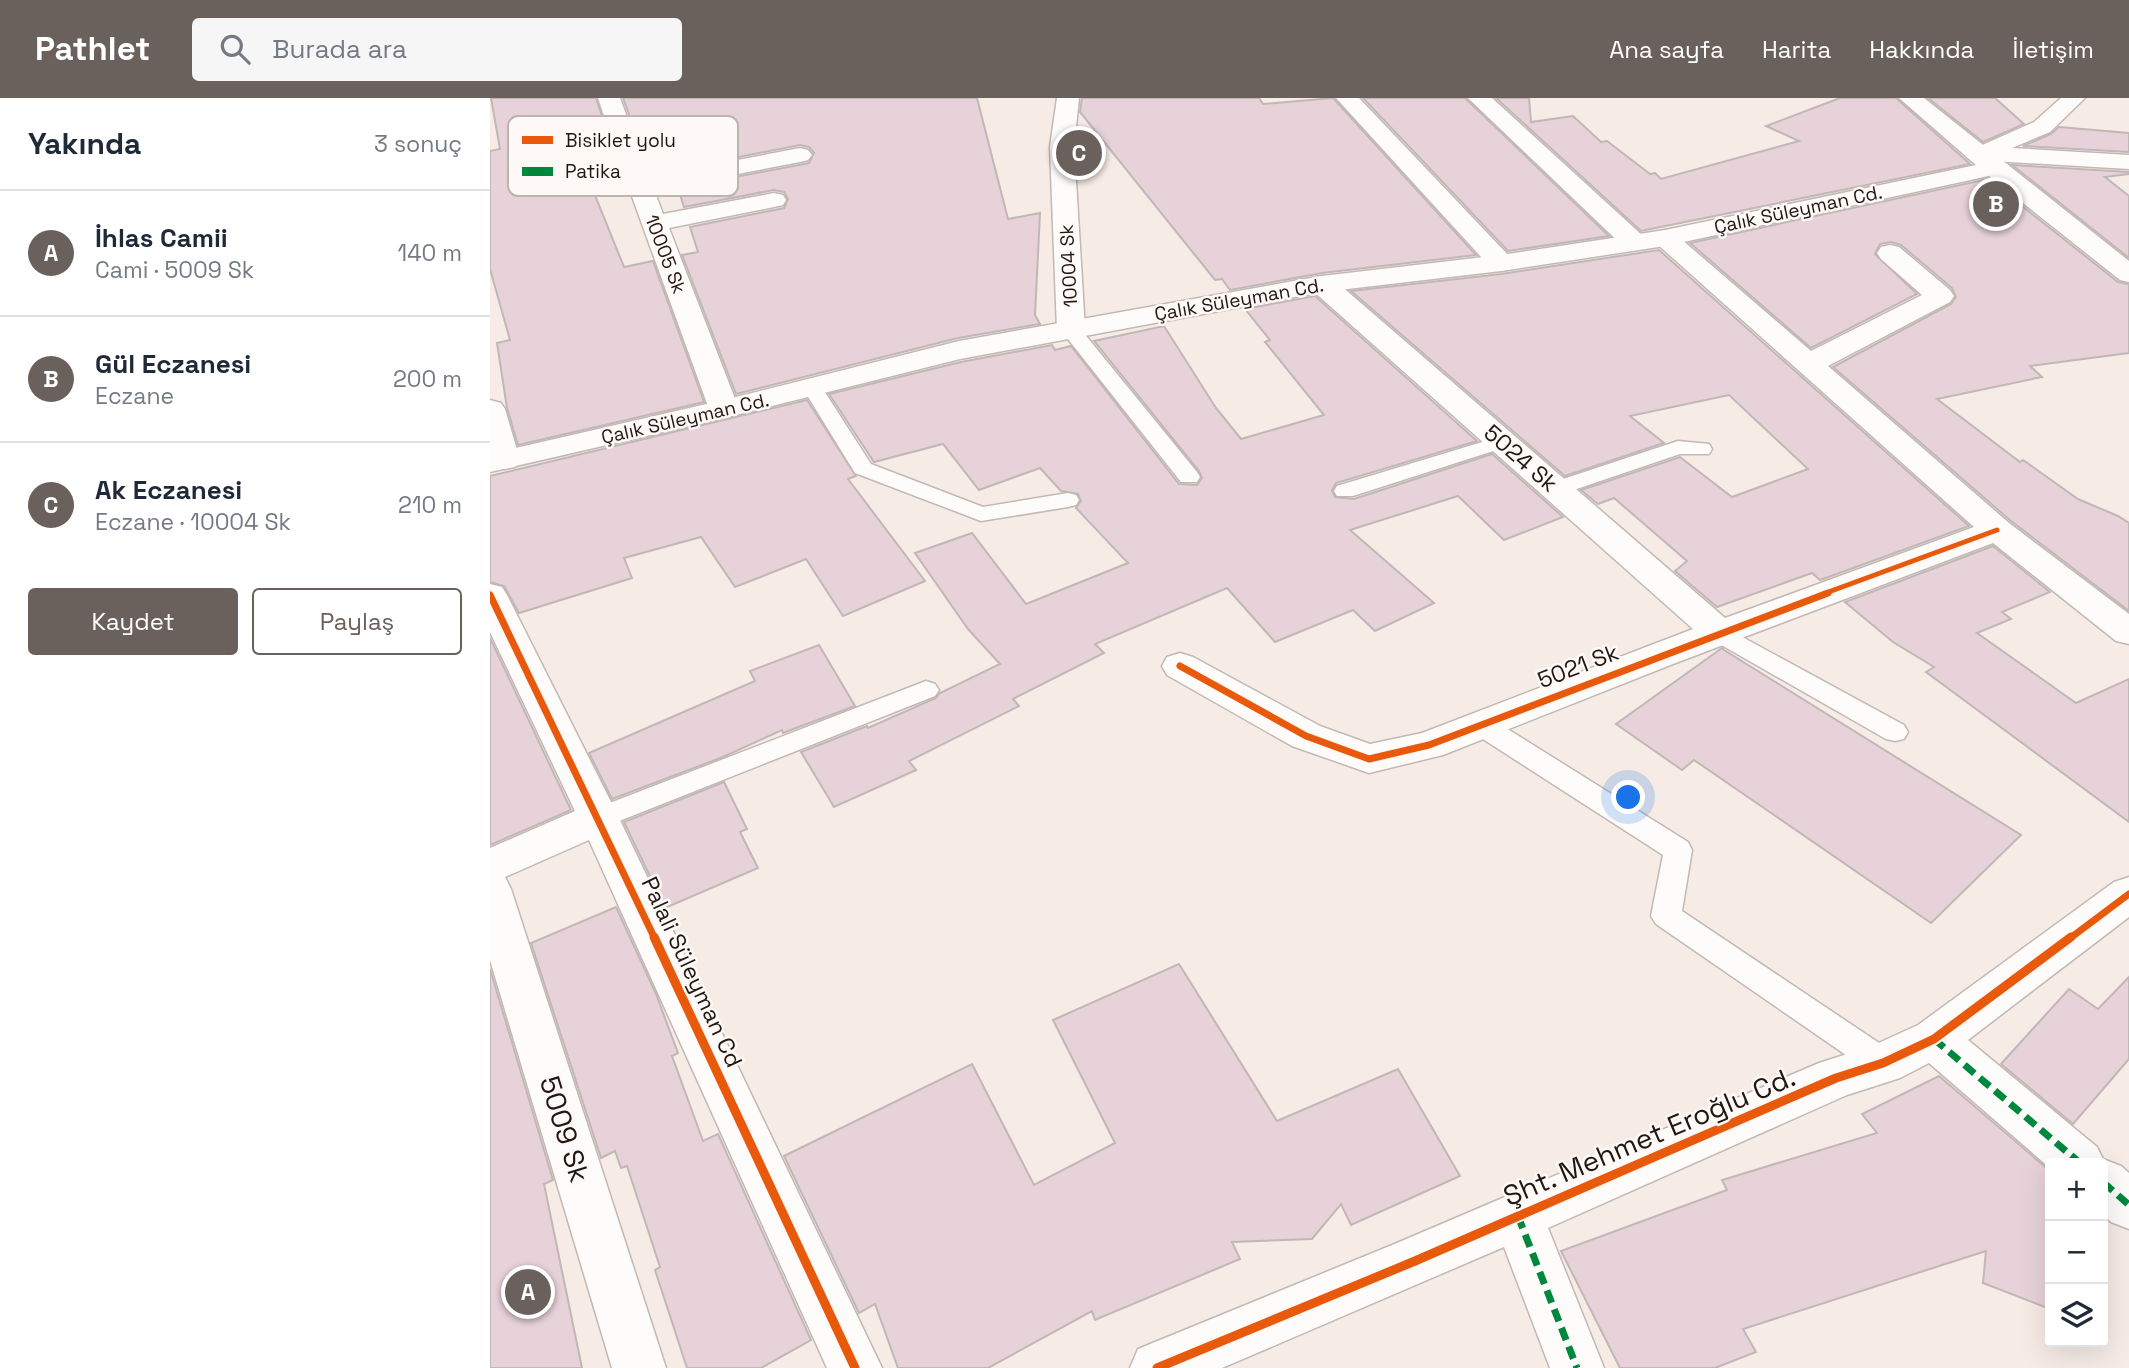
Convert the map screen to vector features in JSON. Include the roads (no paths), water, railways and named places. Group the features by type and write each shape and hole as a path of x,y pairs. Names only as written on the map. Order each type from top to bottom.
{"street":[{"name":"10005 Sk","path":"609,98 615,116"},
{"name":"10004 Sk","path":"1068,98 1062,147 1071,330"},
{"path":"1347,98 1501,263"},
{"path":"1479,98 1634,242"},
{"path":"1910,98 2129,274"},
{"path":"1984,158 2042,127 2074,98"},
{"path":"738,167 800,155"},
{"path":"1984,158 2129,162"},
{"name":"Çalık Süleyman Cd.","path":"497,462 959,350 1322,284 1501,263 1665,238 1984,158"},
{"name":"10005 Sk","path":"643,196 724,409"},
{"path":"655,223 774,200"},
{"path":"1665,238 1997,530 2129,632"},
{"path":"1809,364 1940,296 1890,253"},
{"name":"5024 Sk","path":"1322,284 1720,633"},
{"path":"490,409 497,462"},
{"name":"5021 Sk","path":"1180,666 1306,736 1369,759 1429,746 1720,633 1997,530"},
{"name":"Palali Süleyman Cd","path":"490,595 599,818 855,1368"},
{"path":"490,866 599,818"},
{"name":"5009 Sk","path":"490,889 639,1368"},
{"name":"Şht. Mehmet Eroğlu Cd.","path":"1157,1368 1836,1078 1882,1063 1934,1039 2129,894"},
{"path":"1934,1039 2074,1158"},
{"path":"2108,1186 2129,1205"},
{"path":"1518,1216 1577,1368"}],"lane":[{"name":"10004 Sk","path":"1071,330 1189,477"},
{"path":"812,387 863,468 981,514 1068,500"},
{"path":"1345,491 1502,442"},
{"path":"1556,489 1678,447 1701,449"},
{"path":"1720,633 1895,732"},
{"path":"599,818 926,690"},
{"path":"1481,725 1678,850 1666,916 1882,1063"}],"place":[{"name":"Ak Eczanesi","path":"1079,153"},
{"name":"Gül Eczanesi","path":"1996,204"},
{"name":"İhlas Camii","path":"528,1292"}]}
